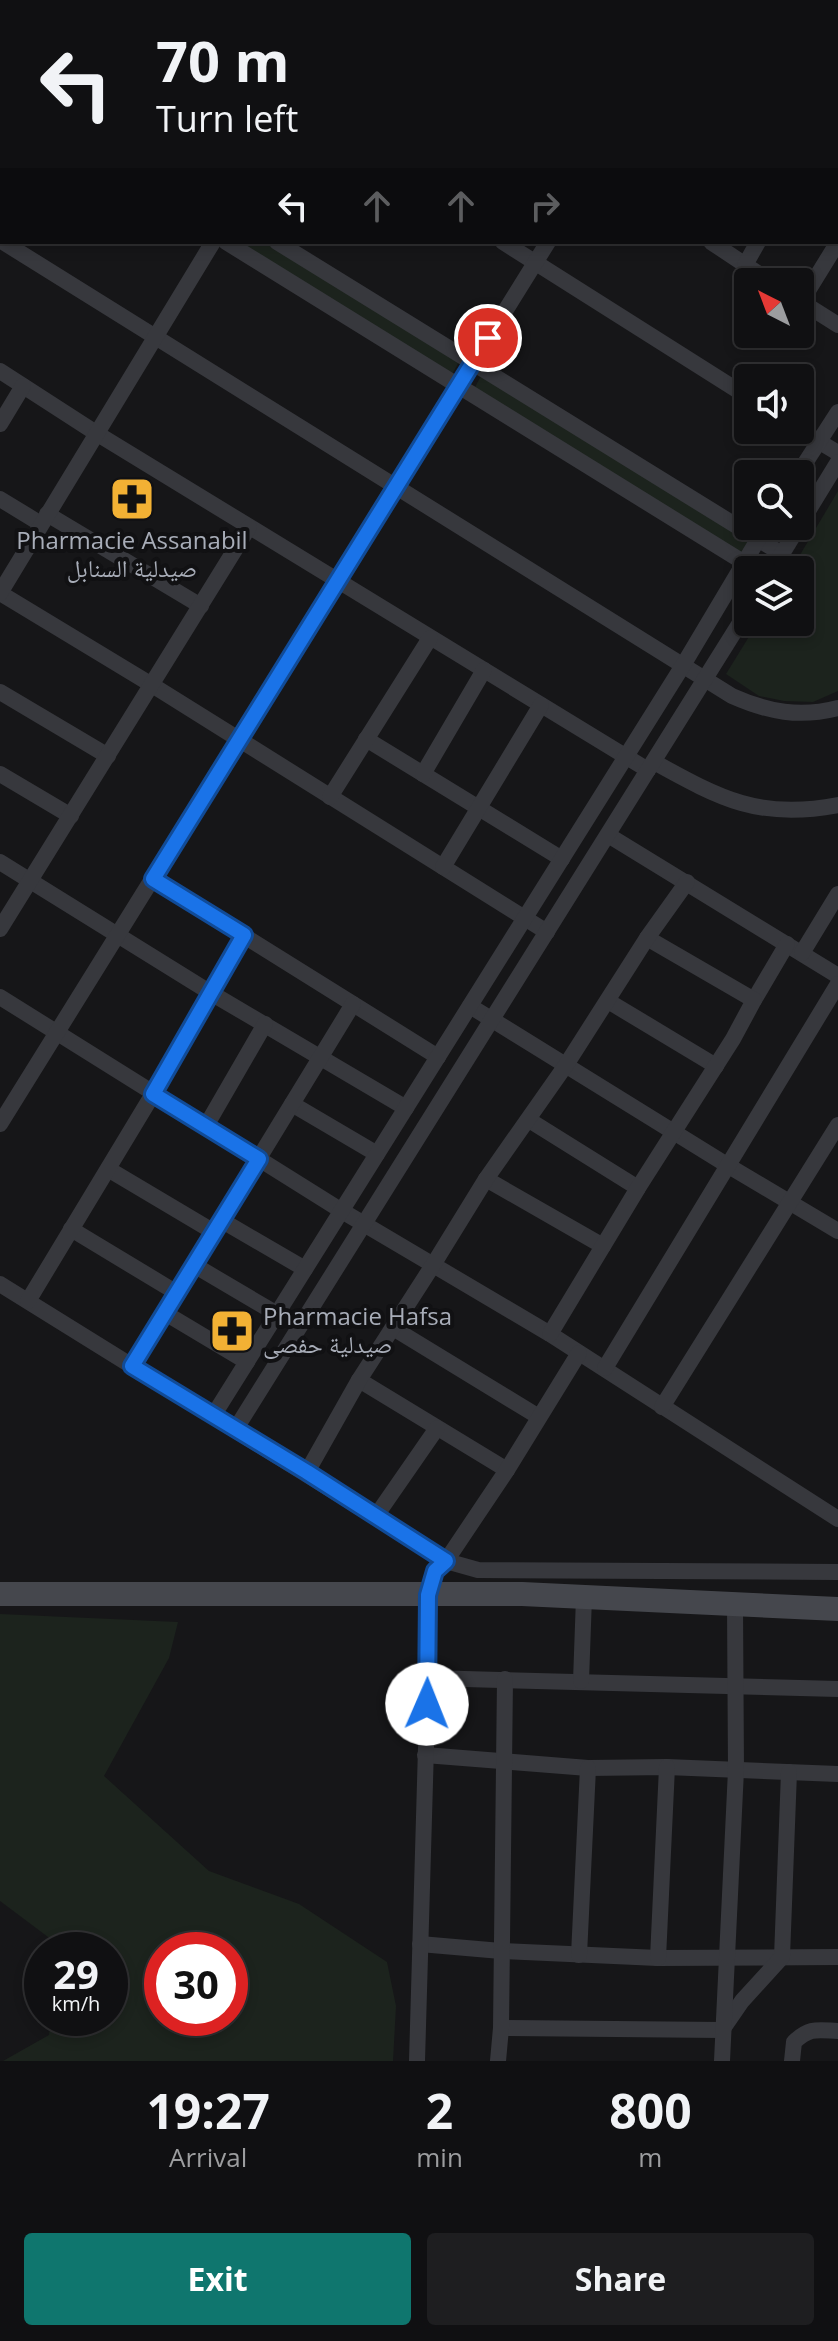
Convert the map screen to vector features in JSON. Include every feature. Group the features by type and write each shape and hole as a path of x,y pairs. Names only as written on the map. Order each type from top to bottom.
{"street":[{"path":"7,244 732,696 790,714 810,714 838,708"},
{"path":"212,244 0,593 547,932"},
{"path":"229,244 734,557"},
{"path":"280,244 473,364 734,517"},
{"path":"506,244 734,388"},
{"path":"0,1124 547,244"},
{"path":"714,244 750,268"},
{"path":"745,265 757,244"},
{"path":"814,282 837,247"},
{"path":"814,309 838,325"},
{"path":"0,371 626,757 741,804 784,810 838,805"},
{"path":"0,424 23,386"},
{"path":"806,460 838,412"},
{"path":"814,439 838,453"},
{"path":"814,501 838,462"},
{"path":"0,499 44,519 201,606"},
{"path":"0,929 249,527"},
{"path":"769,540 782,554 790,540"},
{"path":"213,1416 734,589"},
{"path":"235,1430 734,633"},
{"path":"330,797 430,638"},
{"path":"423,774 484,670"},
{"path":"0,692 108,756"},
{"path":"443,867 541,705"},
{"path":"366,739 562,859"},
{"path":"0,774 71,816"},
{"path":"608,835 838,976"},
{"path":"0,862 211,993 406,1108"},
{"path":"153,879 438,1057"},
{"path":"307,1472 359,1380 486,1179 529,1120 687,882"},
{"path":"550,1334 754,1000 838,894"},
{"path":"28,1301 153,1094 244,935"},
{"path":"647,938 754,1000"},
{"path":"605,1368 838,984"},
{"path":"0,997 342,1211 605,1368 838,1519"},
{"path":"608,1001 716,1066"},
{"path":"132,1366 353,1004"},
{"path":"470,1006 838,1231"},
{"path":"206,1126 265,1024"},
{"path":"292,1104 377,1154"},
{"path":"529,1120 638,1188"},
{"path":"662,1407 835,1135"},
{"path":"108,1169 305,1269"},
{"path":"486,1179 603,1246"},
{"path":"71,1229 177,1293"},
{"path":"194,1265 277,1314"},
{"path":"0,1284 446,1561 478,1570 838,1572"},
{"path":"165,1313 247,1362"},
{"path":"393,1328 539,1417"},
{"path":"417,2061 428,1595 435,1571 446,1561 507,1470 579,1353"},
{"path":"359,1380 507,1470"},
{"path":"376,1516 437,1428"},
{"path":"0,1594 522,1594 838,1609"},
{"path":"581,1681 584,1597"},
{"path":"722,2061 736,1770 735,1606"},
{"path":"428,1678 838,1689"},
{"path":"498,2061 505,1679"},
{"path":"425,1755 588,1768 667,1767 838,1774"},
{"path":"658,1958 667,1767"},
{"path":"579,1955 588,1768"},
{"path":"722,2030 742,2001 782,1957 789,1772"},
{"path":"420,1944 658,1958 838,1957"},
{"path":"501,2028 722,2030"},
{"path":"792,2061 794,2042 804,2033 813,2029 838,2031"}],"shaded area":[{"path":"240,244 270,244 459,362 451,376"},
{"path":"481,376 734,531 734,540 748,540 756,545 750,556 746,556 474,389"},
{"path":"838,491 838,691 813,702 759,696 726,674 749,636 814,636 814,556 799,556 809,540 814,540 814,531"},
{"path":"0,1614 178,1622 169,1658 104,1776 209,1871 299,1904 387,1962 396,2006 393,2061 3,2061 47,2036 128,2036 128,1932 41,1932 0,1901"}],"place":[{"name":"Pharmacie Assanabil صيدلية السنابل","path":"132,499"},
{"name":"Pharmacie Hafsa صيدلية حفصى","path":"232,1331"}],"route":[{"path":"427,1704 428,1595 435,1571 446,1561 132,1366 259,1159 153,1094 244,935 153,879 488,338"}]}
